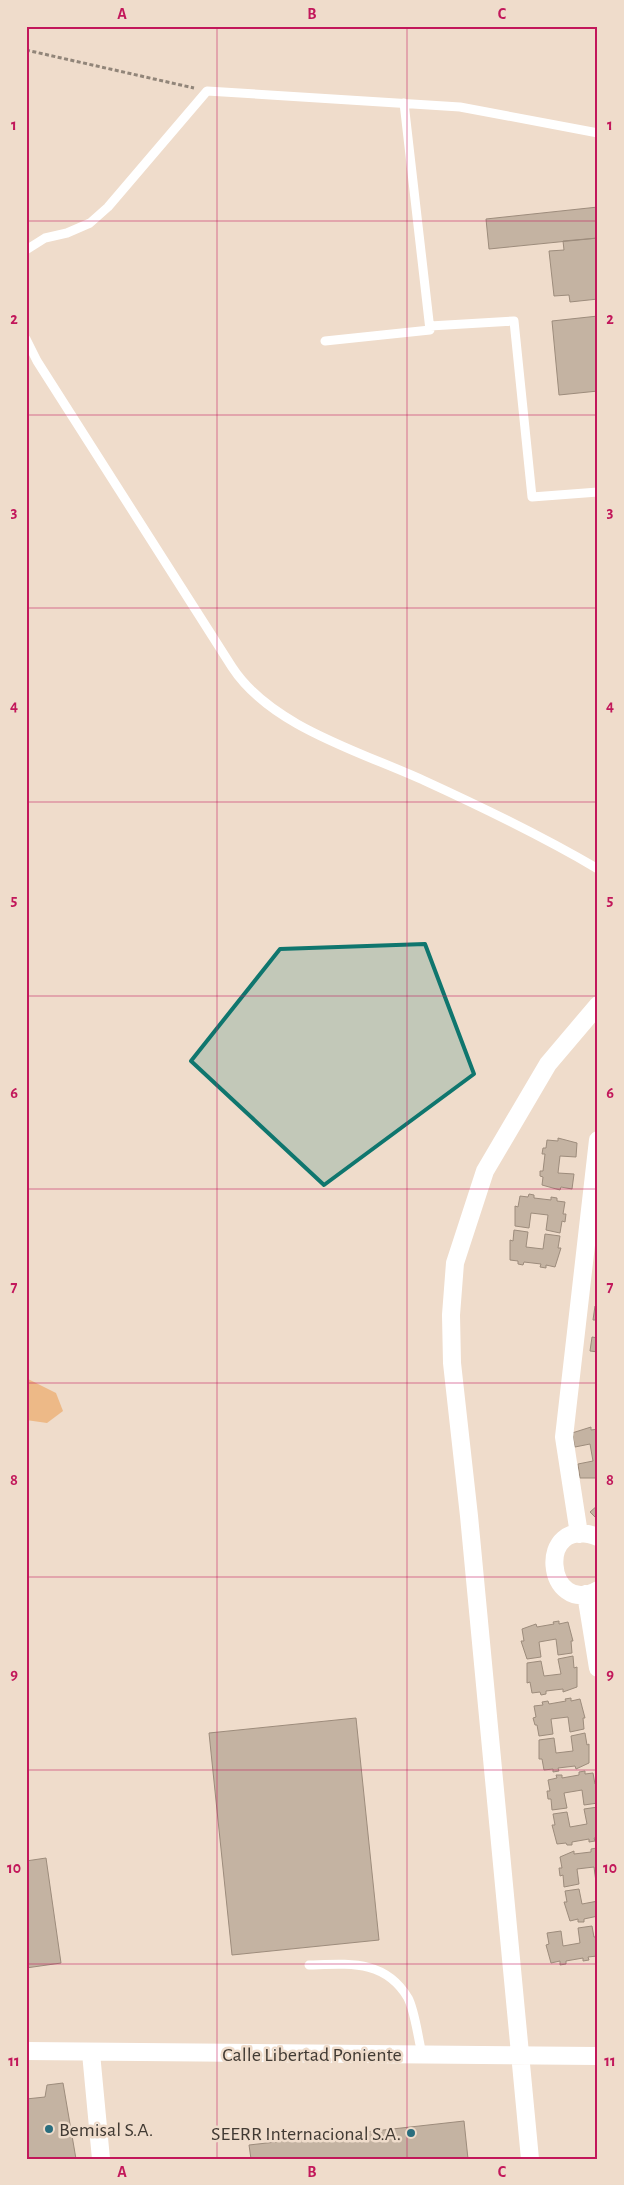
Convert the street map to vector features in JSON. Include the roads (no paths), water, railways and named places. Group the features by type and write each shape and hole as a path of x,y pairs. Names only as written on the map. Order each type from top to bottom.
{"street":[{"path":"530,2159 470,1525 452,1363 451,1315 455,1263 485,1171 548,1064 598,1005"},
{"path":"579,1534 564,1437 598,1140"},
{"path":"598,1537 579,1534 569,1537 561,1543 555,1552 554,1572 558,1581 575,1593 592,1592 598,1668"},
{"name":"Calle Libertad Poniente","path":"26,2051 92,2054 520,2054 598,2056"},
{"path":"92,2054 101,2159"}],"lane":[{"path":"26,250 45,238 67,233 90,223 108,208 207,91 404,103 478,110 598,132"},
{"path":"326,341 430,330 404,103"},
{"path":"430,326 514,321 532,497 598,492"},
{"path":"26,339 37,361 232,667 254,695 270,708 311,730 463,798 598,869"},
{"path":"309,1964 351,1964 374,1967 390,1977 408,1999 422,2054"}],"place":[{"name":"Bemisal S.A.","path":"49,2129"},
{"name":"SEERR Internacional S.A.","path":"411,2133"}]}
